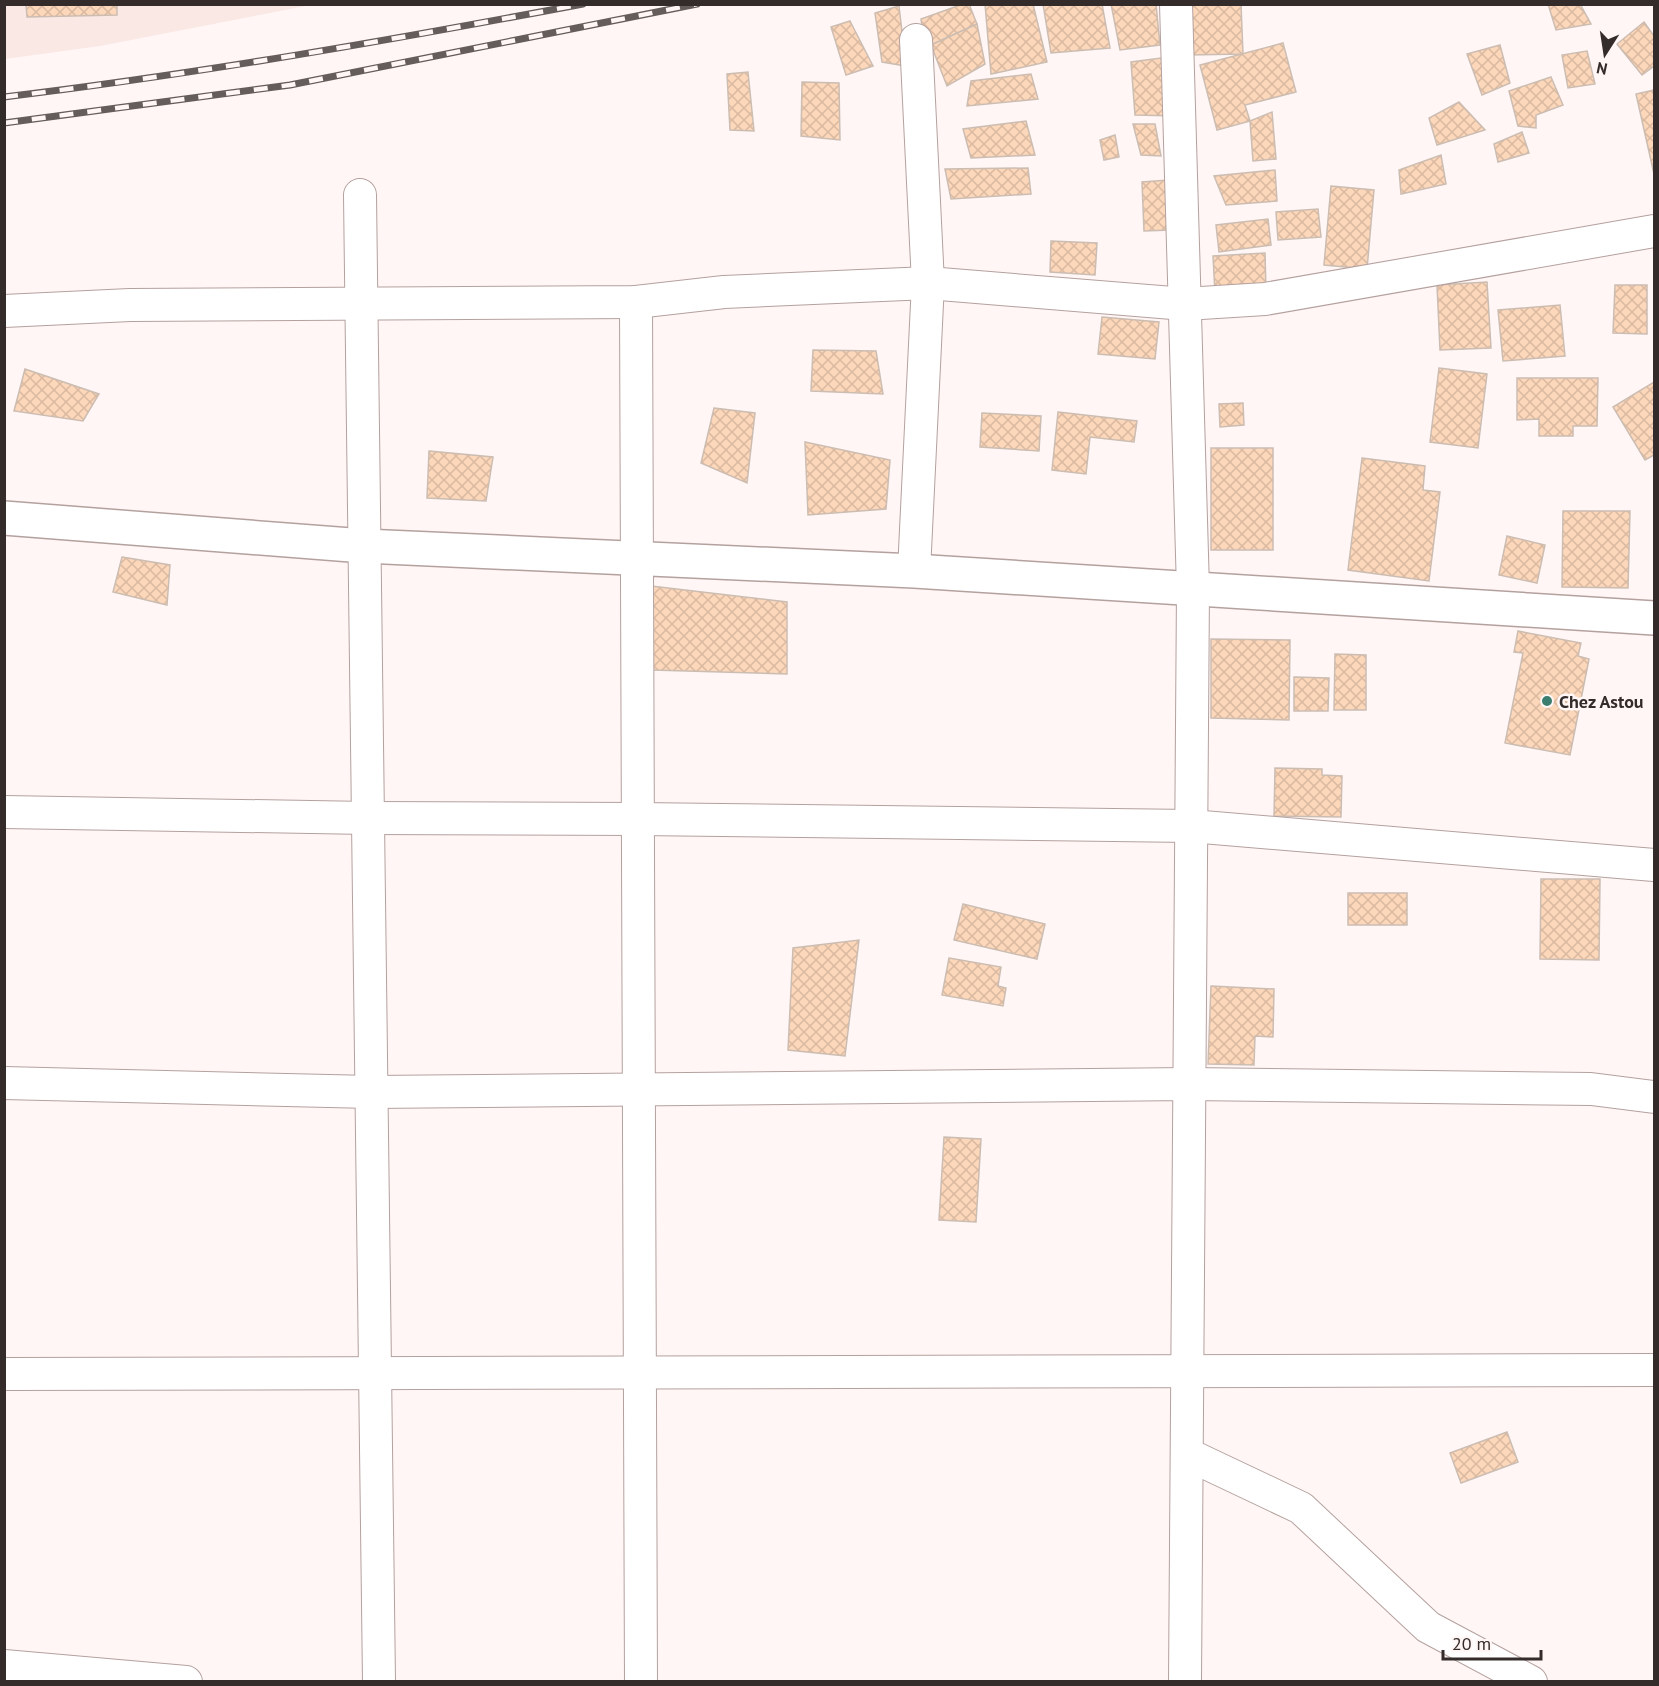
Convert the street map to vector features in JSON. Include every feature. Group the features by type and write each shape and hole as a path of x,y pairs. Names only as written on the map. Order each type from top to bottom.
{"street":[{"path":"1176,4 1193,589 1185,1682"},
{"path":"914,571 928,284 916,40"},
{"path":"360,195 379,1682"},
{"path":"4,311 130,305 636,302 724,292 928,284 1185,304 1265,299 1654,231"},
{"path":"636,302 641,1682"},
{"path":"4,519 364,546 914,571 1654,618"},
{"path":"4,812 1191,826 1654,865"},
{"path":"4,1083 371,1092 1189,1084 1591,1089 1654,1096"},
{"path":"4,1374 1654,1370"},
{"path":"1187,1454 1301,1508 1428,1627 1531,1682"},
{"path":"4,1666 186,1682"}],"shaded area":[{"path":"4,5 311,5 100,46 5,59"}],"building":[{"path":"26,4 117,4 117,15 27,17"},
{"path":"969,4 977,24 925,48 921,19"},
{"path":"985,4 1033,4 1047,62 991,74"},
{"path":"1043,4 1102,4 1110,48 1051,53"},
{"path":"1111,4 1156,4 1160,45 1120,50"},
{"path":"1187,4 1241,4 1243,54 1188,55"},
{"path":"1548,4 1580,4 1591,24 1556,30"},
{"path":"899,6 906,66 882,62 875,13"},
{"path":"850,21 873,66 846,75 831,27"},
{"path":"1644,22 1654,36 1654,66 1642,75 1617,44"},
{"path":"977,24 985,64 947,86 931,45"},
{"path":"1283,43 1296,92 1245,105 1250,121 1217,130 1200,65"},
{"path":"1500,45 1510,83 1482,95 1467,54"},
{"path":"1587,51 1595,84 1568,88 1562,55"},
{"path":"1161,58 1175,116 1135,115 1131,62"},
{"path":"748,72 754,131 730,130 727,74"},
{"path":"1031,74 1038,99 967,106 971,81"},
{"path":"1551,77 1563,105 1536,115 1536,128 1518,126 1509,91"},
{"path":"802,82 839,83 840,140 801,136"},
{"path":"1654,90 1654,174 1636,94"},
{"path":"1459,102 1485,130 1437,145 1429,118"},
{"path":"1272,112 1276,159 1253,161 1250,121"},
{"path":"1026,121 1035,155 971,158 963,129"},
{"path":"1133,124 1155,124 1161,156 1141,155"},
{"path":"1522,132 1529,153 1498,162 1494,144"},
{"path":"1115,135 1119,157 1104,160 1100,140"},
{"path":"1441,155 1446,184 1401,194 1399,170"},
{"path":"1028,168 1031,194 951,199 945,169"},
{"path":"1275,170 1277,201 1226,205 1214,176"},
{"path":"1168,180 1171,230 1144,231 1142,182"},
{"path":"1331,186 1374,190 1367,269 1324,265"},
{"path":"1318,209 1321,237 1278,240 1276,212"},
{"path":"1268,219 1271,245 1219,252 1216,225"},
{"path":"1051,241 1097,243 1095,275 1050,272"},
{"path":"1265,253 1266,291 1215,293 1213,256"},
{"path":"1487,282 1491,348 1440,350 1437,285"},
{"path":"1615,285 1647,285 1647,334 1613,333"},
{"path":"1560,305 1565,356 1503,361 1498,310"},
{"path":"1102,317 1159,322 1155,359 1098,354"},
{"path":"813,350 876,351 883,394 811,391"},
{"path":"1439,368 1487,374 1478,448 1430,442"},
{"path":"25,369 99,394 83,421 14,411"},
{"path":"1517,378 1598,378 1597,426 1573,426 1573,436 1539,436 1539,419 1517,420"},
{"path":"1654,382 1654,455 1645,460 1613,407"},
{"path":"1243,403 1244,425 1220,427 1219,404"},
{"path":"714,408 755,413 747,483 701,463"},
{"path":"1058,412 1137,421 1134,442 1090,437 1086,474 1052,470"},
{"path":"982,413 1041,416 1039,451 980,447"},
{"path":"805,442 890,460 886,509 808,515"},
{"path":"1211,448 1273,448 1273,550 1211,550"},
{"path":"429,451 493,457 486,501 427,498"},
{"path":"1362,458 1425,466 1423,490 1440,492 1429,581 1348,570"},
{"path":"1563,511 1630,511 1628,588 1562,587"},
{"path":"1507,536 1545,545 1537,583 1499,575"},
{"path":"122,557 170,565 167,605 113,592"},
{"path":"651,586 787,602 787,674 652,670"},
{"name":"Chez Astou","path":"1518,631 1581,643 1578,656 1589,659 1570,755 1505,743 1523,653 1514,652"},
{"path":"1211,639 1290,640 1289,720 1211,718"},
{"path":"1335,654 1366,655 1366,710 1334,710"},
{"path":"1294,677 1329,678 1328,711 1294,711"},
{"path":"1275,768 1322,769 1322,775 1342,776 1341,817 1274,816"},
{"path":"1541,879 1600,879 1599,960 1540,959"},
{"path":"1348,893 1407,893 1407,925 1348,925"},
{"path":"963,904 1045,924 1037,959 954,940"},
{"path":"859,940 845,1056 788,1050 793,948"},
{"path":"949,958 1001,967 998,986 1006,988 1003,1006 942,995"},
{"path":"1211,986 1274,989 1273,1037 1255,1036 1254,1065 1208,1064"},
{"path":"944,1137 981,1139 976,1222 939,1220"},
{"path":"1507,1432 1518,1462 1461,1483 1450,1453"}],"railway":[{"path":"4,97 149,78 294,55 583,4"},
{"path":"4,123 290,85 697,4"}],"place":[{"name":"Chez Astou","path":"1547,701"}]}
